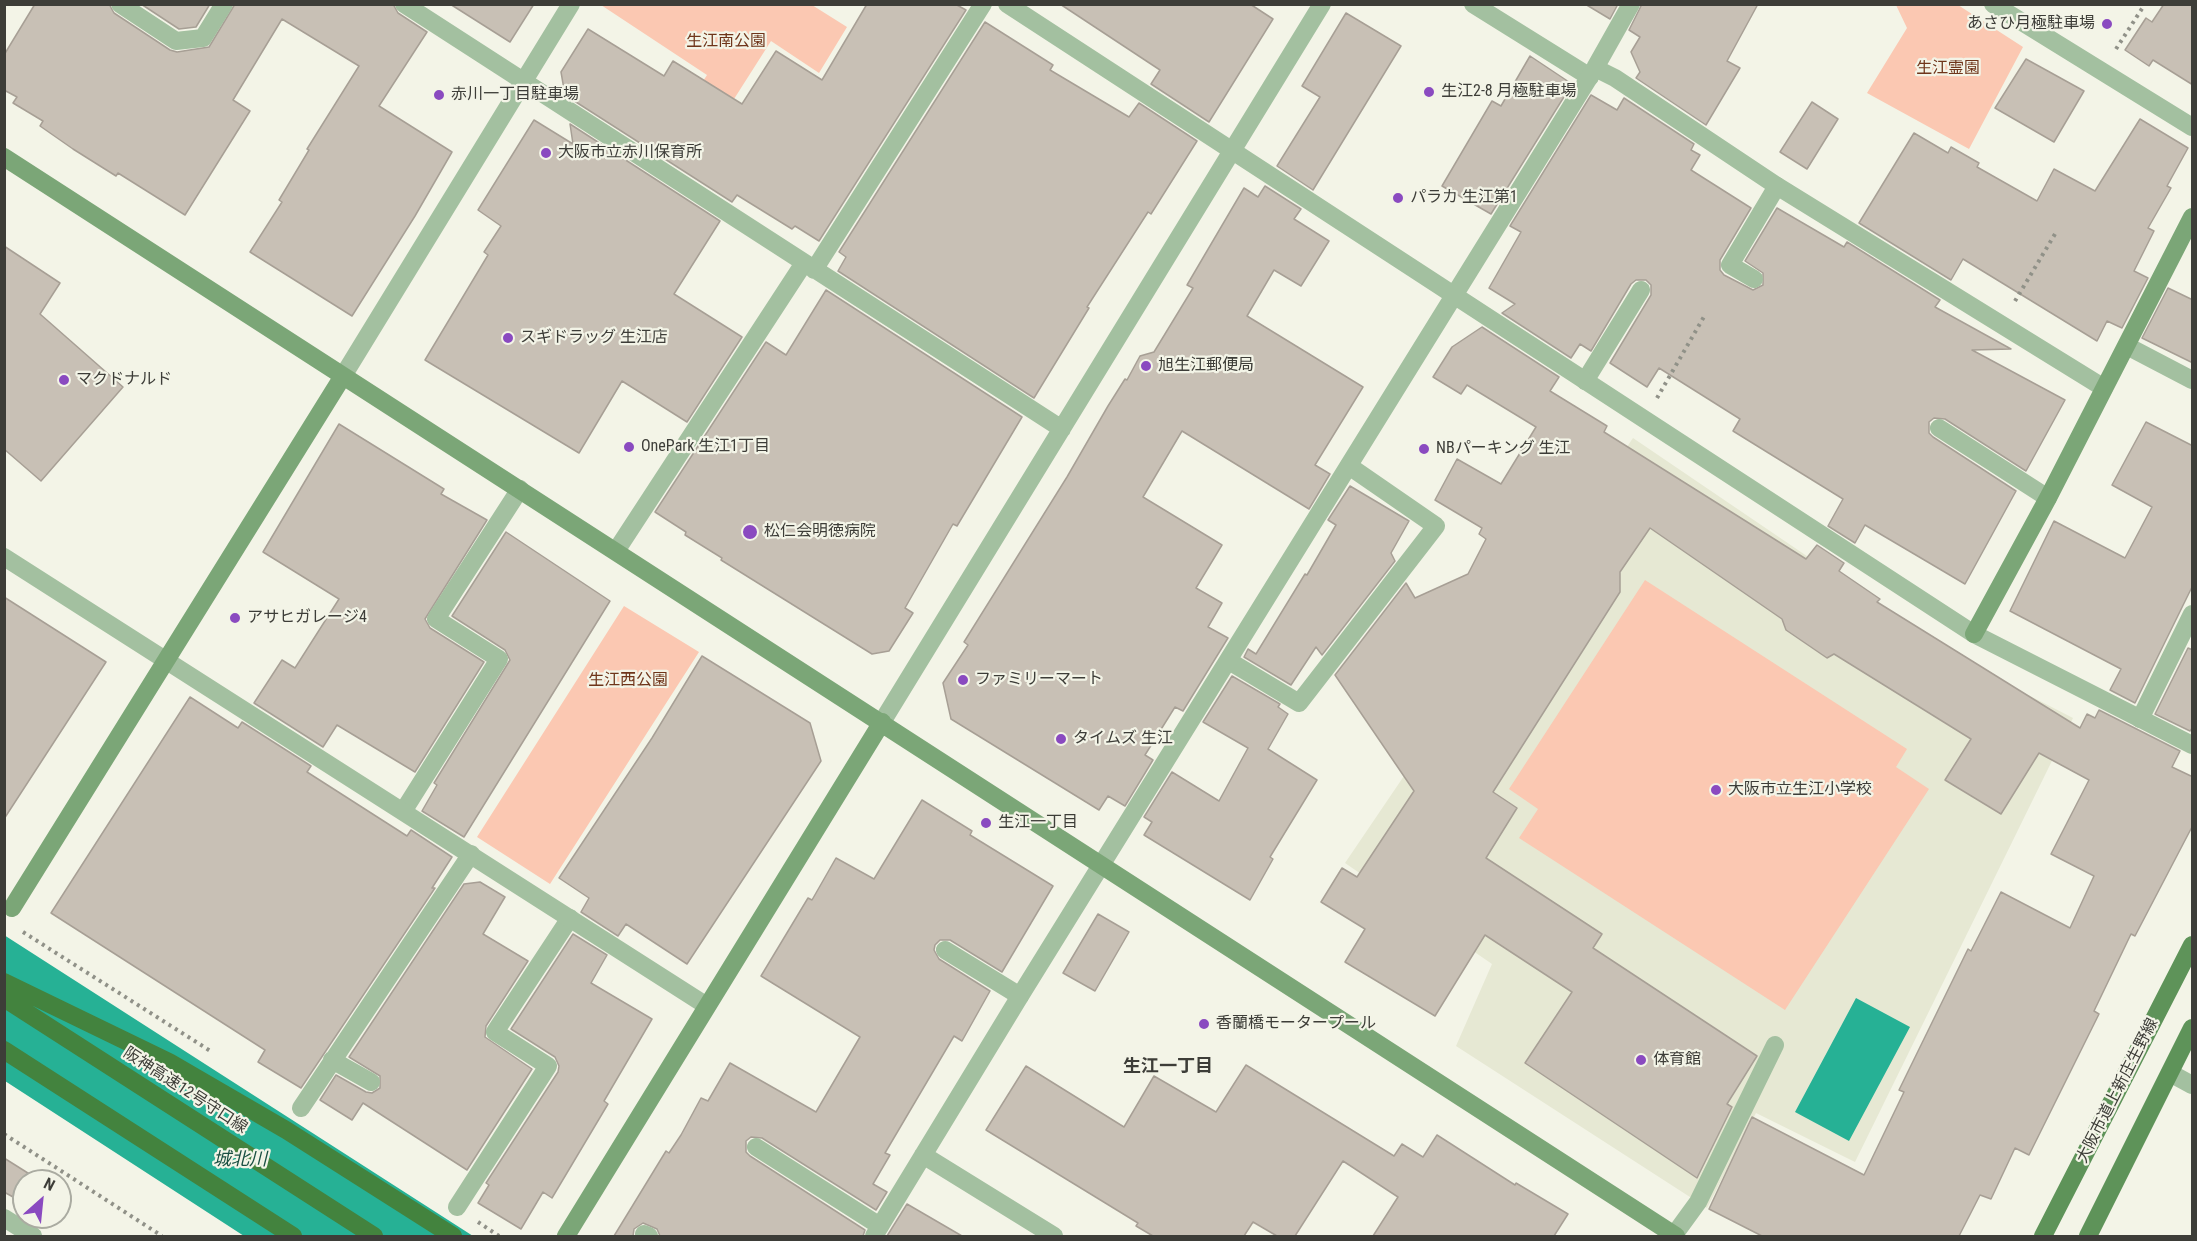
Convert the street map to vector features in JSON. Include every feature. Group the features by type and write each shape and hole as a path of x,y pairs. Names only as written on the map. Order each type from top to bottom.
{"highway":[{"path":"4,982 169,1062 286,1130 453,1236"},
{"name":"阪神高速12号守口線","path":"4,998 374,1236"},
{"path":"4,1050 293,1236"}],"main road":[{"name":"大阪市道上新庄生野線","path":"2043,1236 2193,945"},
{"path":"2088,1236 2193,1028"}],"street":[{"path":"120,4 176,41 203,38 224,4"},
{"path":"404,4 1062,429"},
{"path":"12,908 571,4"},
{"path":"616,551 809,267 983,4"},
{"path":"1007,4 1453,298 1645,419 1974,634 2193,746"},
{"path":"566,1236 1322,4"},
{"path":"1473,4 1592,72 1615,78 1777,186 2104,388"},
{"path":"756,1147 877,1231 1592,72 1630,4"},
{"path":"1993,4 2101,73 2193,127"},
{"path":"4,158 1103,864 1674,1236 1698,1202 1775,1045"},
{"path":"1754,279 1730,265 1777,186"},
{"path":"1974,634 2048,498 2193,217"},
{"path":"1585,381 1641,290"},
{"path":"2127,346 2193,380"},
{"path":"1939,428 2048,498"},
{"path":"1228,661 1299,703 1437,526 1349,466"},
{"path":"404,810 499,659 436,619 520,489"},
{"path":"4,557 404,810 707,1006"},
{"path":"2140,719 2193,614"},
{"path":"301,1108 471,854"},
{"path":"457,1207 548,1066 495,1032 570,918"},
{"path":"945,950 1020,996"},
{"path":"332,1060 371,1082"},
{"path":"2170,1073 2193,1085"},
{"path":"923,1155 1054,1236"},
{"path":"4,1218 33,1236"}],"path":[{"path":"2101,73 2145,4"},
{"path":"2001,325 2055,234"},
{"path":"1645,419 1705,315"},
{"path":"4,1134 162,1236"}],"shaded area":[{"name":"大阪市立生江小学校","path":"1633,438 1960,660 2073,718 1855,1162 1756,1113 1707,1208 1456,1046 1492,964 1345,863"}],"green space":[{"name":"生江南公園","path":"601,5 812,5 847,27 819,73 771,41 690,168 660,148 707,75"},
{"name":"生江霊園","path":"1896,5 1958,5 2023,47 1969,149 1867,93 1907,28"},
{"path":"1645,580 1907,749 1896,767 1929,789 1785,1010 1519,838 1538,809 1509,789"},
{"name":"生江西公園","path":"624,606 699,652 550,884 477,837"}],"water":[{"name":"城北川","path":"4,935 473,1236 244,1236 5,1081"},
{"path":"1856,998 1910,1027 1849,1141 1795,1112"}],"building":[{"path":"35,4 109,4 114,13 170,50 177,52 209,47 235,4 393,4 398,13 427,32 379,106 452,152 352,316 250,252 282,202 279,200 309,150 307,149 359,66 282,19 233,100 250,111 185,215 118,173 116,176 73,149 40,126 43,121 13,103 17,97 4,90 4,55"},
{"path":"141,4 210,4 196,27 179,29"},
{"path":"450,4 534,4 510,42"},
{"path":"867,4 955,4 966,10 819,241 795,226 792,229 737,195 732,202 565,95 561,72 588,29 664,76 673,61 742,104 776,51 822,80"},
{"path":"1060,4 1250,4 1273,19 1209,122 1151,84 1160,70"},
{"path":"1585,4 1618,4 1610,19"},
{"path":"1642,4 1758,4 1727,61 1740,68 1706,125 1636,78 1640,72 1631,52 1640,37 1629,30"},
{"path":"2164,4 2193,4 2193,85 2153,60 2149,66 2125,50 2146,18 2152,22"},
{"path":"1346,13 1401,46 1313,190 1277,166 1320,97 1302,86"},
{"path":"985,22 1053,65 1050,70 1129,117 1139,103 1197,141 1151,214 1148,212 1087,307 1089,308 1034,398 838,271 846,257 839,252"},
{"path":"1530,56 1572,84 1491,214 1442,186 1492,101 1501,106"},
{"path":"2026,59 2084,91 2054,142 1995,108"},
{"path":"1591,95 1617,110 1624,98 1694,144 1691,150 1700,155 1691,170 1751,208 1720,260 1720,270 1724,275 1753,290 1763,285 1763,273 1745,261 1777,208 1844,247 1847,242 1940,300 1935,307 2011,349 1972,350 2065,400 2026,471 1945,419 1934,418 1929,422 1929,433 1933,437 2016,491 1965,584 1865,525 1855,543 1828,526 1843,499 1733,431 1740,419 1659,368 1647,387 1610,363 1651,295 1651,285 1646,280 1636,280 1631,284 1591,351 1580,344 1571,358 1502,313 1515,304 1489,288 1521,232 1510,226"},
{"path":"1812,102 1838,119 1807,169 1780,152"},
{"path":"2140,119 2188,148 2167,186 2171,188 2148,228 2154,231 2134,271 2148,278 2122,328 2107,321 2097,341 1963,259 1951,280 1859,223 1914,133 1948,153 1951,147 1979,163 1977,167 2037,201 2054,169 2095,191"},
{"path":"534,120 573,144 570,124 720,221 674,294 742,337 687,422 622,381 579,453 425,360 488,255 484,252 501,226 478,210"},
{"path":"1265,186 1301,209 1294,219 1329,241 1301,286 1274,270 1247,316 1363,387 1315,465 1330,474 1309,509 1182,431 1143,497 1222,545 1196,588 1222,603 1208,627 1228,638 1183,711 1175,707 1145,755 1153,760 1125,806 1108,796 1099,810 951,719 943,683 968,645 964,642 1125,379 1127,380 1140,356 1154,352 1193,288 1187,285 1244,188 1258,197"},
{"path":"4,246 60,283 40,314 123,387 41,481 4,449"},
{"path":"2168,288 2193,300 2193,363 2142,338"},
{"path":"826,290 1022,417 957,526 953,524 905,608 913,613 889,651 872,654 721,560 722,558 685,535 686,532 655,512 766,342 786,355"},
{"path":"1482,327 1559,377 1550,391 1607,426 1604,432 1806,559 1817,545 1844,563 1839,571 1880,599 1877,602 2080,728 2087,714 2095,718 2099,710 2180,751 2172,767 2193,777 2193,825 2135,936 2131,934 2094,1011 2099,1014 2029,1155 2015,1148 1991,1199 1980,1195 1959,1236 1762,1236 1709,1209 1752,1117 1864,1175 1904,1092 1899,1090 1968,949 1971,951 2001,892 2070,928 2094,876 2051,854 2089,780 2039,753 2001,814 1945,780 1971,739 1834,654 1827,658 1786,630 1782,619 1650,528 1620,572 1620,592 1493,792 1517,808 1486,858 1602,934 1593,948 1757,1056 1727,1104 1732,1107 1697,1178 1525,1063 1572,992 1485,935 1435,1016 1345,962 1365,929 1321,902 1342,868 1357,877 1414,791 1335,675 1406,583 1415,598 1468,574 1486,539 1479,534 1482,528 1435,500 1457,459 1501,484 1536,427 1467,385 1461,394 1433,377 1452,347"},
{"path":"2146,422 2193,446 2193,585 2135,703 2110,690 2121,669 2010,611 2054,521 2125,558 2152,507 2112,485"},
{"path":"339,424 444,489 441,494 487,520 425,619 430,628 484,662 415,772 337,725 323,747 254,703 282,660 295,668 339,599 263,552"},
{"path":"1350,486 1409,521 1391,553 1395,561 1322,655 1316,647 1291,685 1244,657 1248,649 1256,654 1305,574 1307,575 1336,525 1328,520"},
{"path":"506,532 610,601 464,837 422,811 437,785 434,783 510,660 505,650 452,616"},
{"path":"4,597 106,662 4,819"},
{"path":"2188,648 2193,650 2193,727 2190,731 2155,714"},
{"path":"702,656 810,723 821,761 687,964 626,924 618,936 581,912 589,898 559,878 652,738"},
{"path":"1232,676 1280,704 1278,707 1288,714 1268,749 1317,780 1270,857 1273,859 1250,900 1144,835 1152,822 1144,817 1172,772 1219,801 1248,748 1203,722"},
{"path":"190,697 238,728 242,722 311,766 307,772 407,836 411,830 452,857 432,888 435,888 301,1088 258,1062 265,1050 51,913"},
{"path":"922,800 972,831 970,835 1053,886 1002,972 950,940 940,940 935,945 934,950 939,959 990,991 962,1041 954,1036 885,1153 890,1155 873,1184 887,1192 876,1210 762,1138 751,1137 746,1141 746,1152 750,1156 865,1230 863,1236 660,1236 657,1229 643,1223 634,1229 633,1236 614,1236 666,1151 669,1153 681,1135 701,1098 708,1101 730,1063 816,1112 860,1037 761,976 808,898 812,900 836,858 874,879"},
{"path":"480,882 505,897 483,934 528,961 486,1026 485,1037 532,1069 467,1170 363,1103 352,1120 320,1100 336,1075 366,1092 372,1093 380,1088 380,1076 349,1057 464,884"},
{"path":"1098,914 1129,932 1095,991 1063,973"},
{"path":"573,934 607,955 591,983 652,1019 604,1101 608,1104 552,1198 543,1192 521,1229 478,1203 489,1185 486,1183 558,1072 559,1066 555,1057 511,1029"},
{"path":"1246,1065 1394,1156 1402,1144 1423,1157 1437,1135 1515,1185 1516,1183 1568,1214 1554,1236 1373,1236 1398,1197 1343,1161 1295,1236 1277,1236 1253,1222 1244,1236 1153,1236 1136,1226 1138,1223 986,1130 1026,1066 1124,1127 1154,1076 1216,1112"},
{"path":"4,1158 22,1169 12,1169 12,1196 4,1192"},
{"path":"907,1204 962,1236 887,1236"}],"place":[{"name":"あさひ月極駐車場","path":"2107,24"},
{"name":"生江2-8 月極駐車場","path":"1429,92"},
{"name":"赤川一丁目駐車場","path":"439,95"},
{"name":"大阪市立赤川保育所","path":"546,153"},
{"name":"パラカ 生江第1","path":"1398,198"},
{"name":"スギドラッグ 生江店","path":"508,338"},
{"name":"旭生江郵便局","path":"1146,366"},
{"name":"マクドナルド","path":"64,380"},
{"name":"OnePark 生江1丁目","path":"629,447"},
{"name":"NBパーキング 生江","path":"1424,449"},
{"name":"松仁会明徳病院","path":"750,532"},
{"name":"アサヒガレージ4","path":"235,618"},
{"name":"ファミリーマート","path":"963,680"},
{"name":"タイムズ 生江","path":"1061,739"},
{"name":"大阪市立生江小学校","path":"1716,790"},
{"name":"生江一丁目","path":"986,823"},
{"name":"香蘭橋モータープール","path":"1204,1024"},
{"name":"体育館","path":"1641,1060"}],"district":[{"name":"生江一丁目","path":"1168,1067"}]}
